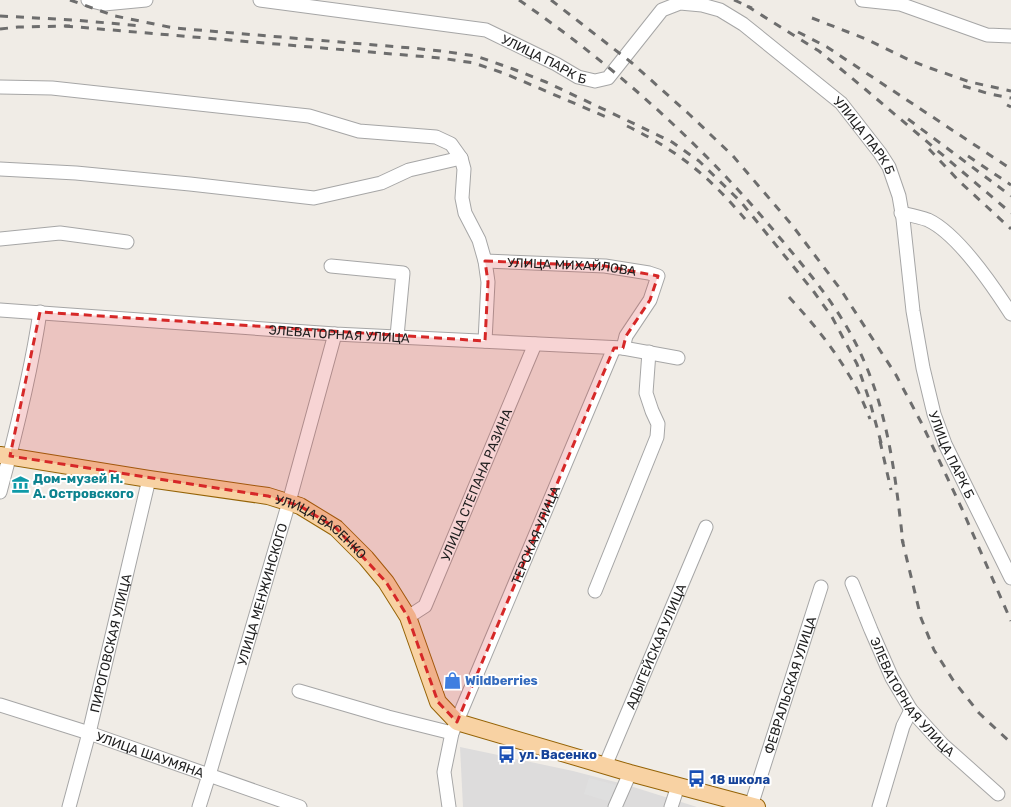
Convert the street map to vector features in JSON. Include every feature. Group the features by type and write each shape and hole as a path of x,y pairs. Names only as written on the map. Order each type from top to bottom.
{"main road":[{"name":"УЛИЦА ВАСЕНКО","path":"5,456 268,496 300,506 336,528 366,558 386,582 408,617 438,702 454,727"},
{"path":"454,727 754,806"}],"street":[{"path":"88,0 104,4 146,0"},
{"name":"УЛИЦА ПАРК Б","path":"260,0 486,30 556,64 578,77 596,81 608,78 662,5 680,3 702,5 720,10 742,24 841,104 880,153 889,167 902,213 913,311 923,368 934,414 945,444 1011,578"},
{"path":"862,0 900,4 987,35 1011,36"},
{"path":"0,87 52,88 309,116 359,131 436,137 451,144 461,158 464,169 462,198 465,213 479,240 485,261 488,282 485,341"},
{"path":"0,169 76,173 314,198 382,183 409,170 461,158"},
{"path":"902,213 928,220 945,231 976,263 1011,314"},
{"path":"0,239 60,233 127,242"},
{"name":"УЛИЦА МИХАЙЛОВА","path":"485,261 605,266 649,272 658,276"},
{"path":"331,266 403,273 397,336"},
{"name":"ТЕРСКАЯ УЛИЦА","path":"454,727 619,348 650,300 658,276"},
{"name":"ЭЛЕВАТОРНАЯ УЛИЦА","path":"0,310 335,334 619,348 678,358"},
{"path":"0,492 5,456 36,336 40,312"},
{"name":"УЛИЦА МЕНЖИНСКОГО","path":"199,807 289,502 335,334"},
{"name":"УЛИЦА СТЕПАНА РАЗИНА","path":"408,617 425,606 535,344"},
{"path":"595,590 657,437 658,424 646,393 649,352"},
{"name":"ПИРОГОВСКАЯ УЛИЦА","path":"69,807 89,733 149,479"},
{"name":"АДЫГЕЙСКАЯ УЛИЦА","path":"605,766 706,526"},
{"name":"ЭЛЕВАТОРНАЯ УЛИЦА","path":"852,583 892,678 911,710 942,744 998,794"},
{"name":"ФЕВРАЛЬСКАЯ УЛИЦА","path":"754,806 821,587"},
{"path":"299,691 388,717 454,727 444,772 449,807"},
{"name":"УЛИЦА ШАУМЯНА","path":"0,705 89,733 300,807"},
{"path":"879,807 903,726 911,710"},
{"path":"615,807 630,773"},
{"path":"671,807 678,786"}],"highlighted area":[{"path":"485,261 605,266 658,276 650,300 626,336 623,348 614,348 457,722 438,702 408,617 386,582 336,528 300,506 268,496 10,456 40,312 485,341 488,282"}],"shaded area":[{"path":"460,747 573,771 627,785 697,807 463,807"},
{"path":"589,778 616,785 611,802 584,794"}],"railway":[{"path":"70,0 115,16 174,28 411,48 476,56 546,82 672,142 699,161 741,202 814,292 832,317 857,364 870,402 882,446"},
{"path":"519,0 590,53 658,110 690,140 751,204 804,267 837,311 864,361 880,405 894,473 903,543"},
{"path":"551,0 632,63 733,156 792,225 841,290 896,375 922,424 962,509 1011,621"},
{"path":"734,0 752,8"},
{"path":"747,6 819,51 1011,213"},
{"path":"0,16 74,20 142,26"},
{"path":"812,18 866,39 909,60 930,68 970,82 1011,91"},
{"path":"65,26 440,58 474,63 506,74 611,119"},
{"path":"0,29 18,27 70,26"},
{"path":"798,32 827,47 1011,169"},
{"path":"963,86 990,94 1011,98"},
{"path":"1007,105 1011,107"},
{"path":"908,119 1011,196"},
{"path":"627,126 662,145 692,166 719,190 745,219"},
{"path":"929,149 959,181 1011,229"},
{"path":"968,156 1011,185"},
{"path":"789,297 836,354 858,391 870,419"},
{"path":"880,441 891,490"},
{"path":"902,539 921,618 934,650 953,680 979,713 1011,743"}],"place":[{"name":"Дом-музей Н. А. Островского","path":"20,485"},
{"name":"Wildberries","path":"452,680"},
{"name":"ул. Васенко","path":"506,754"},
{"name":"18 школа","path":"697,779"}]}
